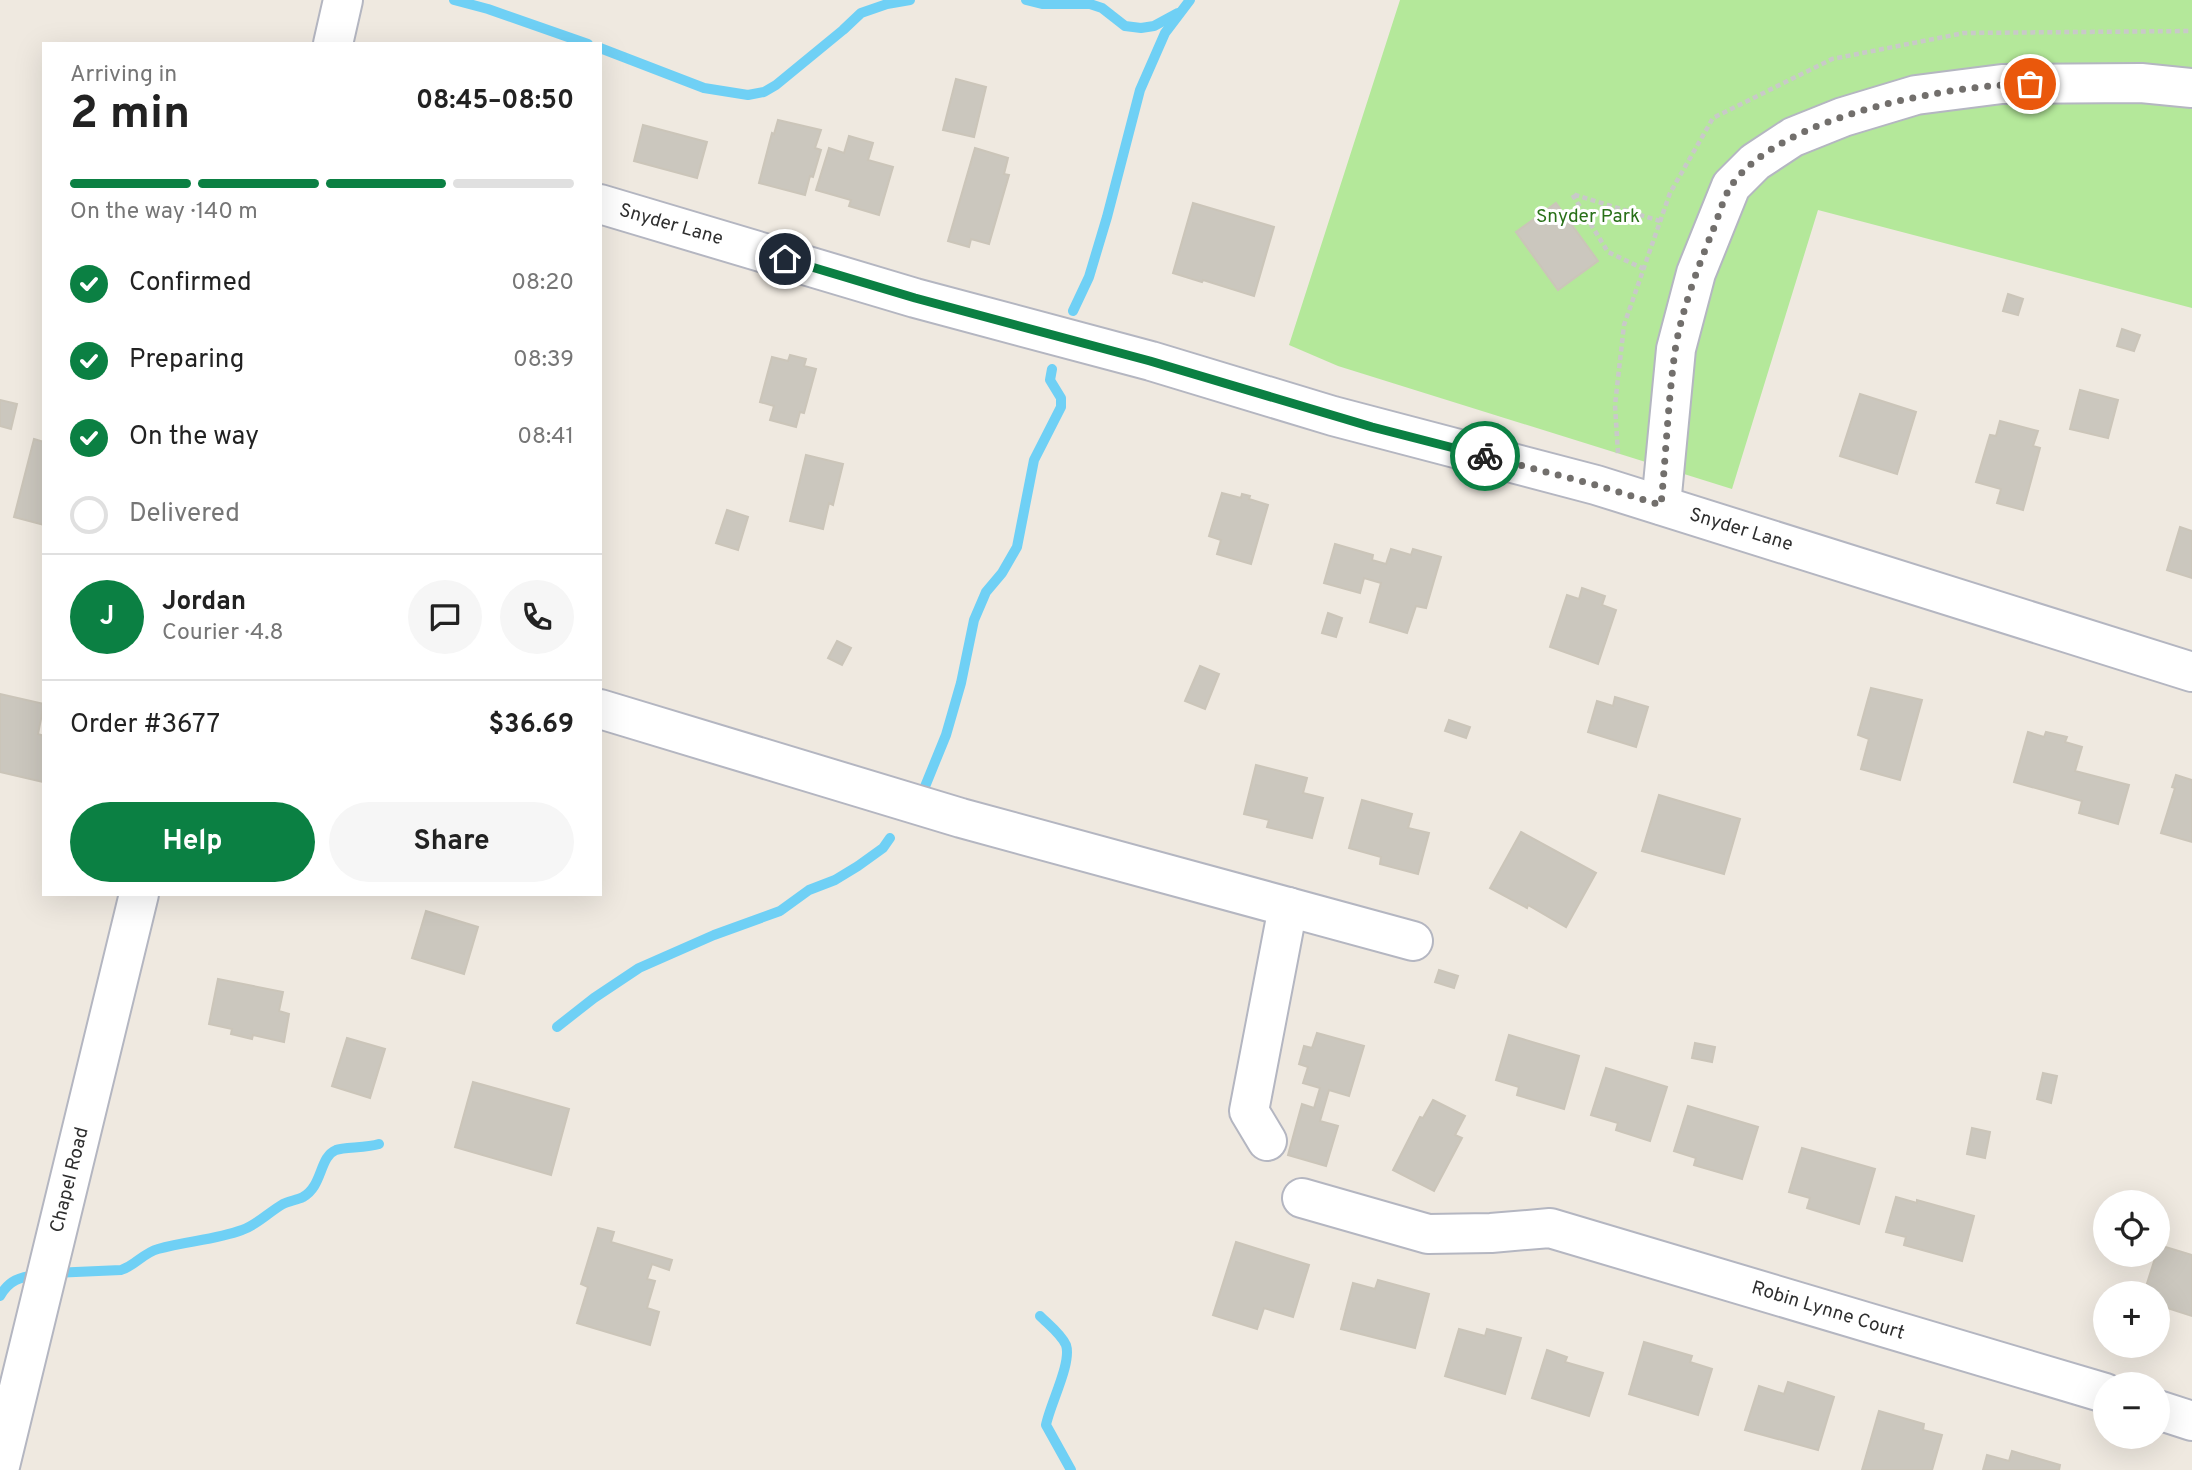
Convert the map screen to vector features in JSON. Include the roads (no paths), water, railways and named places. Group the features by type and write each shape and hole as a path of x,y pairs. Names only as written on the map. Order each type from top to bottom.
{"street":[{"path":"333,42 343,0"},
{"path":"1661,505 1676,349 1696,273 1731,186 1755,162 1793,137 1843,117 1916,96 2002,84 2141,83 2192,88"},
{"name":"Snyder Lane","path":"602,205 915,298 1150,361 1345,419 1596,485 2192,672"},
{"path":"602,710 961,818 1413,941"},
{"name":"Chapel Road","path":"0,1466 139,896"},
{"path":"1267,1141 1249,1111 1288,907"},
{"name":"Robin Lynne Court","path":"1302,1198 1428,1234 1550,1228 2093,1389"},
{"path":"2170,1414 2192,1422"}],"waterway":[{"path":"454,0 582,42"},
{"path":"602,49 704,88 748,95 764,92 776,85 861,13 910,0"},
{"path":"1026,0 1042,4 1090,4 1102,8 1125,26 1141,28 1154,26 1178,13"},
{"path":"1073,311 1089,277 1140,90 1165,33 1190,0"},
{"path":"924,789 946,735 961,683 974,620 986,592 1002,573 1017,547 1034,460 1061,407 1061,398 1050,380 1052,369"},
{"path":"557,1027 639,968 714,935 780,911 809,890 835,880 858,866 883,848 890,838"},
{"path":"53,1273 121,1270 158,1249 242,1230 283,1204 309,1192 326,1159 336,1150 379,1144"},
{"path":"0,1296 7,1286 16,1280 37,1275"},
{"path":"1040,1316 1066,1345 1066,1362 1046,1425 1071,1470"}],"park label":[{"name":"Snyder Park","path":"1588,217"}]}
